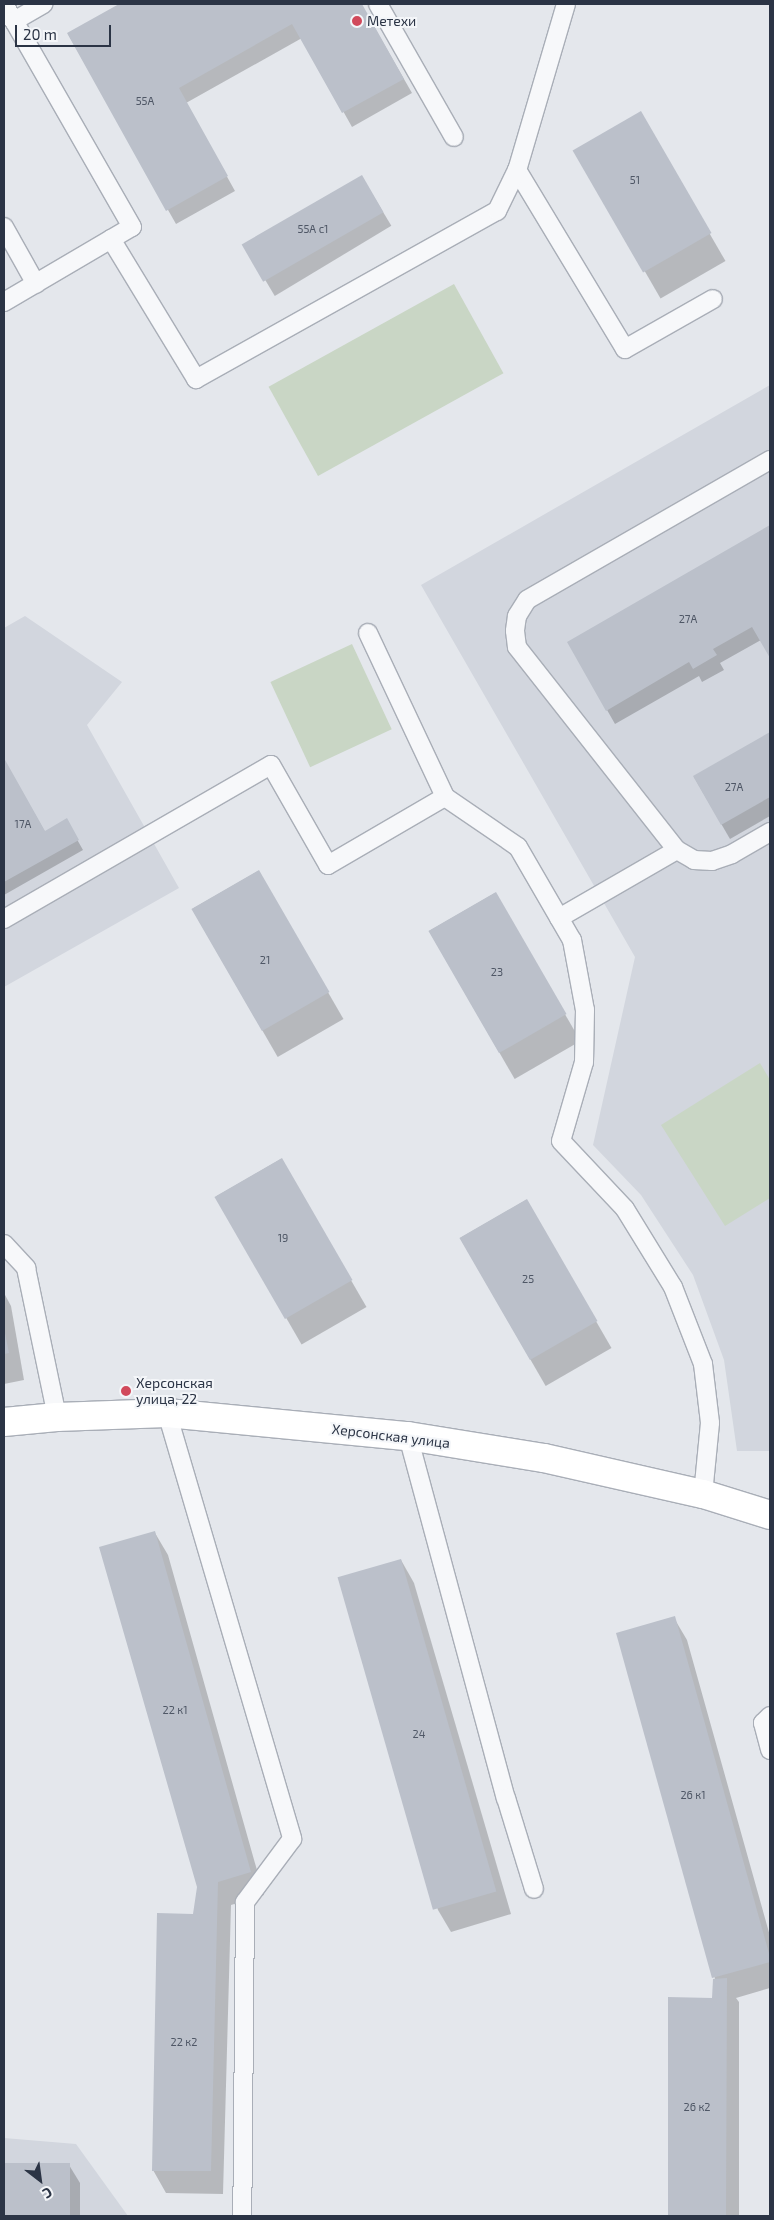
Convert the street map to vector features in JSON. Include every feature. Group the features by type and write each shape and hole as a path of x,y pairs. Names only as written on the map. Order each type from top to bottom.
{"street":[{"name":"Херсонская улица","path":"4,1422 56,1417 167,1414 408,1436 544,1458 703,1494 770,1515"}],"lane":[{"path":"4,4 132,227 4,302"},
{"path":"14,22 44,4"},
{"path":"378,4 454,137"},
{"path":"111,239 196,379 497,211 517,170 566,4"},
{"path":"517,170 625,349 712,299"},
{"path":"4,227 36,284"},
{"path":"770,460 526,600 517,616 515,631 517,647 677,850 694,860 712,861 732,854 770,832"},
{"path":"368,634 445,797 518,847 572,940 585,1010 584,1062 561,1141 625,1209 672,1287 693,1338 703,1364 710,1423 703,1494"},
{"path":"4,919 271,765 328,865 445,797"},
{"path":"559,918 677,850"},
{"path":"4,1244 26,1268 56,1417"},
{"path":"167,1414 292,1839 245,1902 242,2216"},
{"path":"408,1436 506,1798 534,1888"},
{"path":"770,1716 763,1723 770,1750"}],"shaded area":[{"path":"770,385 770,1451 737,1451 724,1360 693,1275 641,1195 593,1145 635,957 421,585"},
{"path":"25,616 122,682 87,725 179,888 4,987 4,628"},
{"path":"4,2138 76,2144 128,2216 4,2216"}],"green space":[{"path":"454,284 503,373 318,476 269,387"},
{"path":"352,644 392,729 310,767 270,682"},
{"path":"760,1063 770,1080 770,1198 725,1226 661,1125"}],"building":[{"path":"119,4 362,4 404,79 342,113 292,24 179,88 228,176 166,211 67,33"},
{"path":"641,111 712,233 643,273 573,150"},
{"path":"362,175 384,212 263,282 242,244"},
{"path":"770,525 770,658 752,627 713,649 717,655 693,669 689,662 606,711 567,642"},
{"path":"770,732 770,797 721,825 693,776"},
{"path":"4,758 45,831 67,818 79,840 4,882"},
{"path":"259,870 330,992 262,1031 191,909"},
{"path":"496,892 566,1014 499,1053 428,931"},
{"path":"282,1158 352,1280 285,1319 214,1197"},
{"path":"527,1199 598,1321 530,1360 459,1238"},
{"path":"4,1328 9,1353 4,1354"},
{"path":"155,1531 251,1872 218,1882 211,2171 152,2171 157,1913 193,1914 197,1887 99,1547"},
{"path":"401,1559 496,1892 433,1910 338,1577"},
{"path":"675,1616 770,1957 770,1962 712,1978 616,1633"},
{"path":"727,1978 726,2216 668,2216 668,1997 712,1998 713,1979"},
{"path":"4,2163 70,2163 70,2216 4,2216"}],"place":[{"name":"Метехи","path":"357,21"},
{"name":"Херсонская улица, 22","path":"126,1391"}]}
